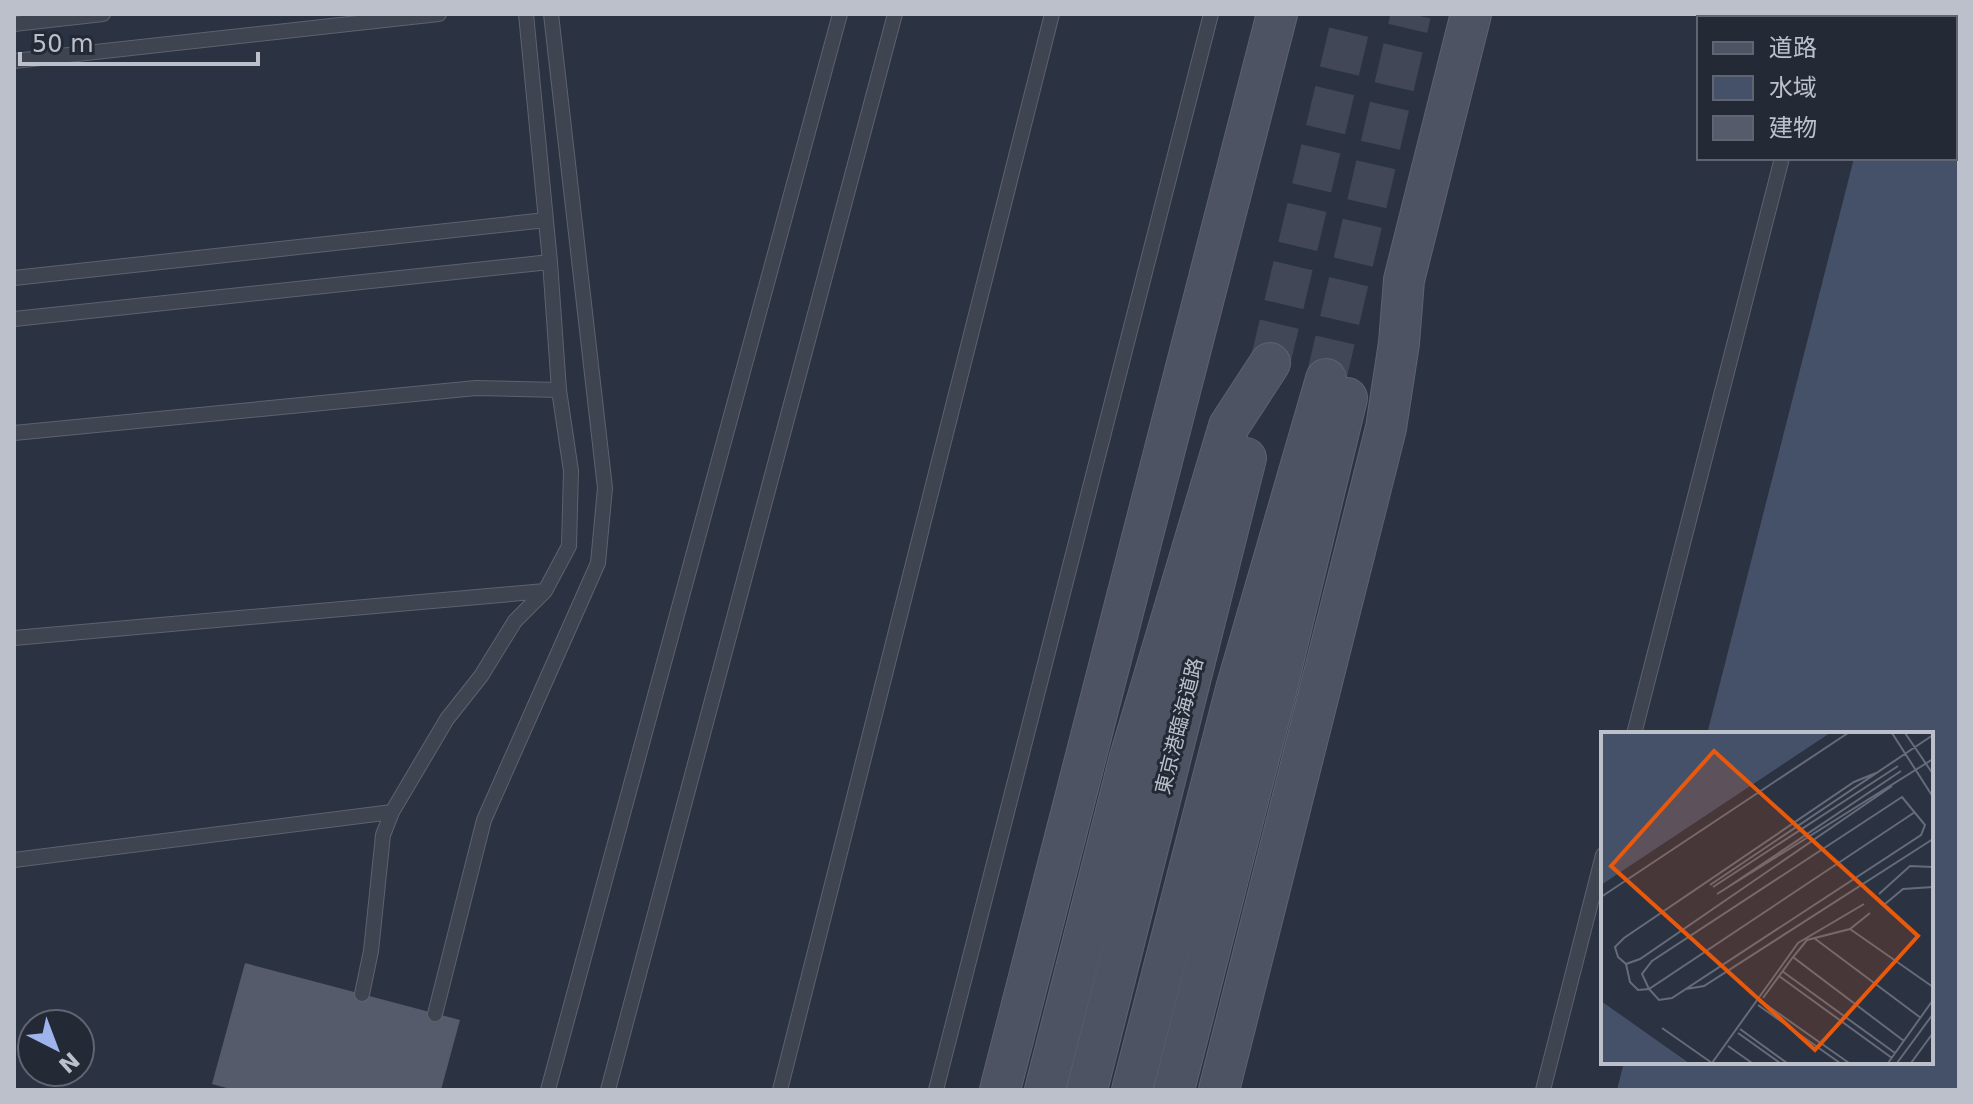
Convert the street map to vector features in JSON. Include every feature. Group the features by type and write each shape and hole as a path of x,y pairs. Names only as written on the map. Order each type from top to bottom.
{"street":[{"path":"1000,1090 1277,14"},
{"path":"1219,1090 1386,428 1399,343 1404,280 1471,14"},
{"name":"東京港臨海道路","path":"1045,1090 1130,757 1229,426 1270,363 1087,1090"},
{"path":"1132,1090 1236,689 1339,379 1273,703 1174,1090"}],"lane":[{"path":"14,24 103,14"},
{"path":"14,61 439,14"},
{"path":"362,994 371,951 383,835 392,812 447,719 481,676 515,621 545,591 569,546 571,471 559,390 526,14"},
{"path":"435,1014 484,820 598,563 605,488 551,14"},
{"path":"548,1090 840,14"},
{"path":"608,1090 895,14"},
{"path":"780,1090 1052,14"},
{"path":"936,1090 1211,14"},
{"path":"1635,732 1781,160"},
{"path":"14,278 546,220"},
{"path":"14,319 550,262"},
{"path":"14,433 476,388 559,390"},
{"path":"14,638 545,591"},
{"path":"14,860 392,812"},
{"path":"1543,1090 1601,863"}],"water":[{"path":"1959,14 1959,1090 1617,1090 1624,1064 1933,1064 1933,732 1708,732 1853,160 1957,160 1957,16 1890,16"}],"building":[{"path":"245,963 460,1020 441,1090 234,1090 212,1084"}],"tunnel":[{"path":"1270,363 1353,14"},
{"path":"1326,379 1411,14"}]}
